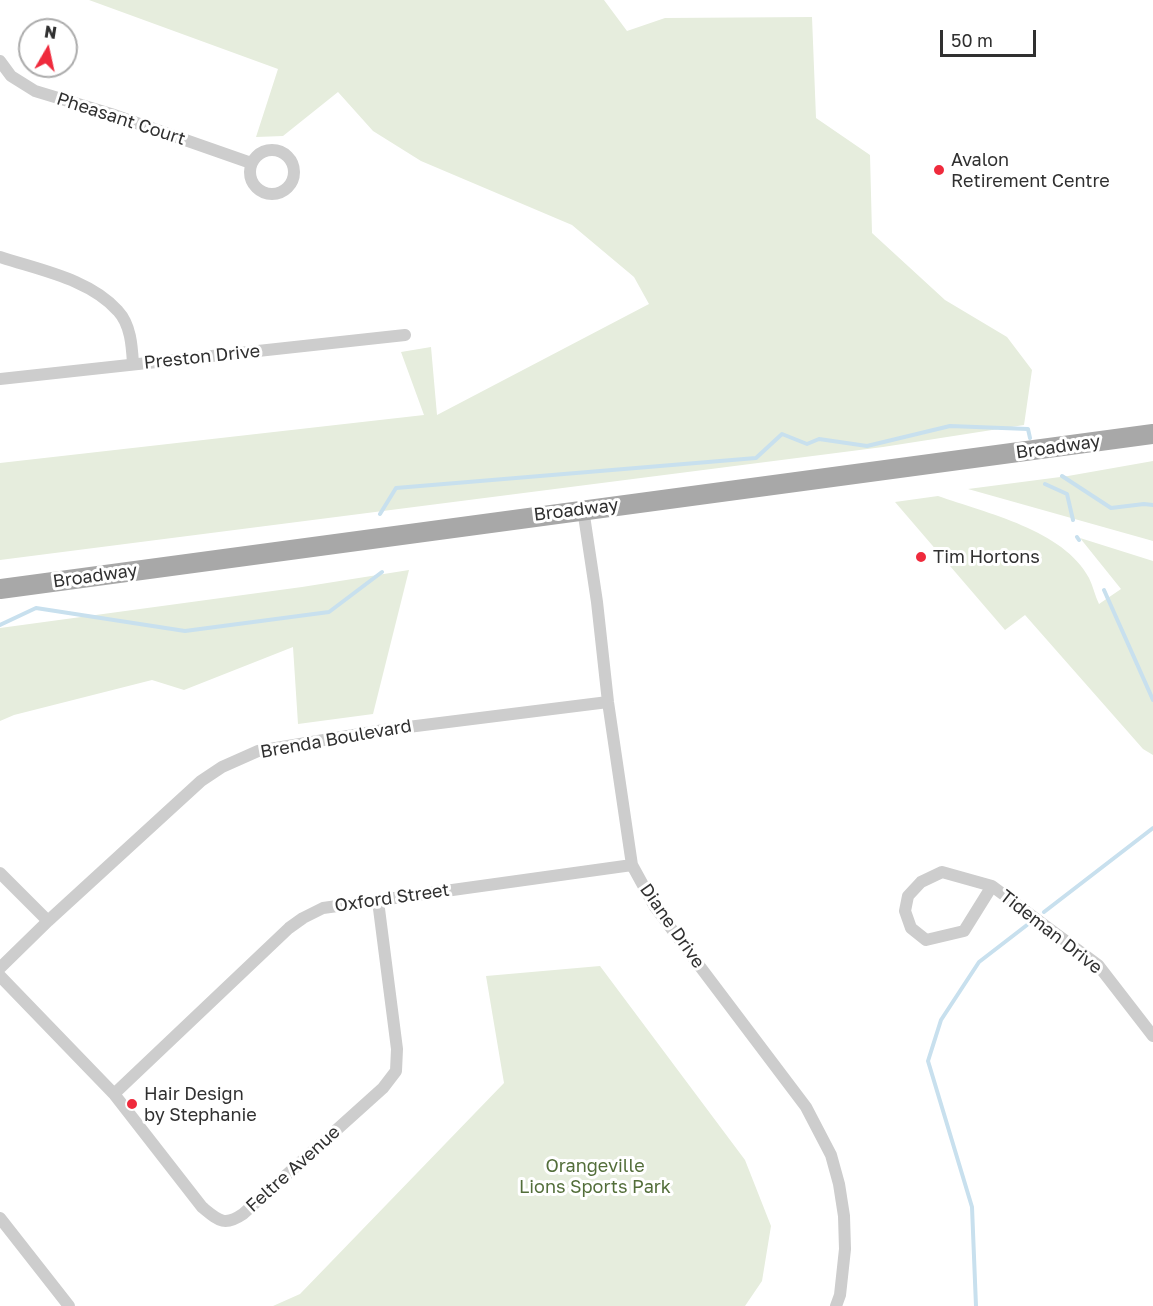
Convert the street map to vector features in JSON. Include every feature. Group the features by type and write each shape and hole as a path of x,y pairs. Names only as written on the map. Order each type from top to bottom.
{"main road":[{"name":"Broadway","path":"0,589 1153,434"}],"street":[{"name":"Pheasant Court","path":"0,61 11,76 35,91 111,114 251,164"},
{"path":"0,257 82,285 119,311 125,321 131,342 133,364"},
{"name":"Preston Drive","path":"0,379 405,334"},
{"name":"Diane Drive","path":"583,509 632,865 655,907 806,1107 831,1155 844,1216 845,1249 840,1295 836,1306"},
{"name":"Brenda Boulevard","path":"0,968 48,921 201,782 222,767 258,751 384,730 608,702"},
{"name":"Oxford Street","path":"114,1094 289,927 323,908 632,865"},
{"name":"Tideman Drive","path":"992,886 964,932 926,940 911,928 905,911 908,896 921,882 942,872 992,886 1098,965 1153,1036"},
{"path":"0,873 48,921"},
{"name":"Feltre Avenue","path":"0,976 114,1094 202,1207 224,1222 235,1220 383,1088 396,1071 397,1049 378,901"},
{"path":"0,1218 69,1306"}],"green space":[{"path":"89,0 604,0 627,31 665,18 812,17 816,118 870,155 872,233 945,300 1007,337 1032,370 1024,425 883,447 0,560 0,463 424,415 401,352 431,347 437,415 649,304 634,277 572,225 421,161 373,131 338,92 283,136 256,137 278,69"},
{"path":"1153,461 1153,541 968,489 1068,476"},
{"path":"938,496 1022,525 1062,547 1077,561 1089,578 1099,604 1121,589 1080,538 1153,561 1153,755 1143,749 1025,615 1005,630 895,502"},
{"path":"409,570 373,714 298,724 293,647 184,690 152,680 14,715 0,721 0,628 302,587"},
{"name":"Orangeville Lions Sports Park","path":"600,966 745,1160 771,1226 762,1281 745,1306 273,1306 300,1294 504,1083 486,976"}],"waterway":[{"path":"380,514 396,488 756,458 782,434 807,444 819,439 867,446 950,426 1028,429 1030,438"},
{"path":"1062,476 1111,508 1153,505"},
{"path":"1045,484 1067,494 1073,520"},
{"path":"0,625 36,608 185,631 329,612 382,572"},
{"path":"1104,590 1153,700"},
{"path":"1044,912 1153,828"},
{"path":"976,1306 972,1207 928,1061 941,1020 979,962 1027,925"}],"place":[{"name":"Avalon Retirement Centre","path":"939,170"},
{"name":"Tim Hortons","path":"921,557"},
{"name":"Hair Design by Stephanie","path":"132,1104"}]}
